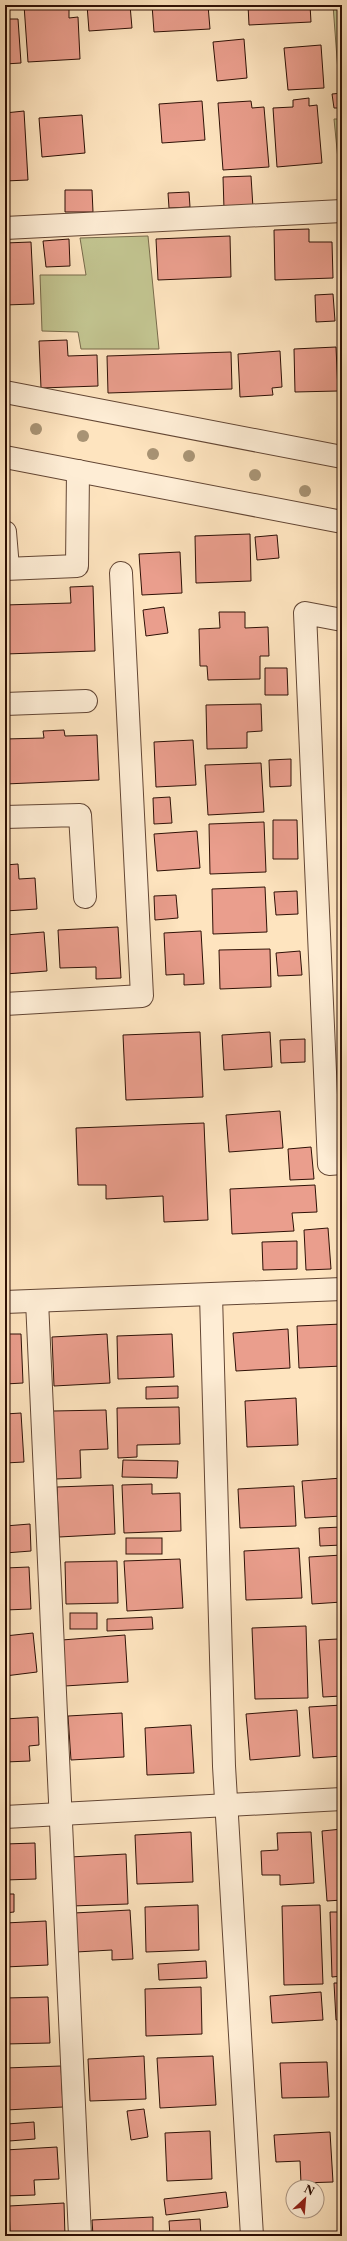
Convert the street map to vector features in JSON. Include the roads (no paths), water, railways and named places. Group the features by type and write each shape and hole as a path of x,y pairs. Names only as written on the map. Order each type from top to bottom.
{"street":[{"path":"5,228 342,211"},
{"path":"5,392 342,456"},
{"path":"5,457 342,522"},
{"path":"5,532 6,569 77,566 78,471"},
{"path":"5,1004 142,996 121,573"},
{"path":"342,620 305,613 329,1164 342,1163"},
{"path":"5,704 86,701"},
{"path":"5,817 80,815 85,896"},
{"path":"5,1302 342,1289"},
{"path":"211,1295 224,1766 252,2236"},
{"path":"37,1301 80,2236"},
{"path":"5,1816 60,1815 342,1799"}]}
